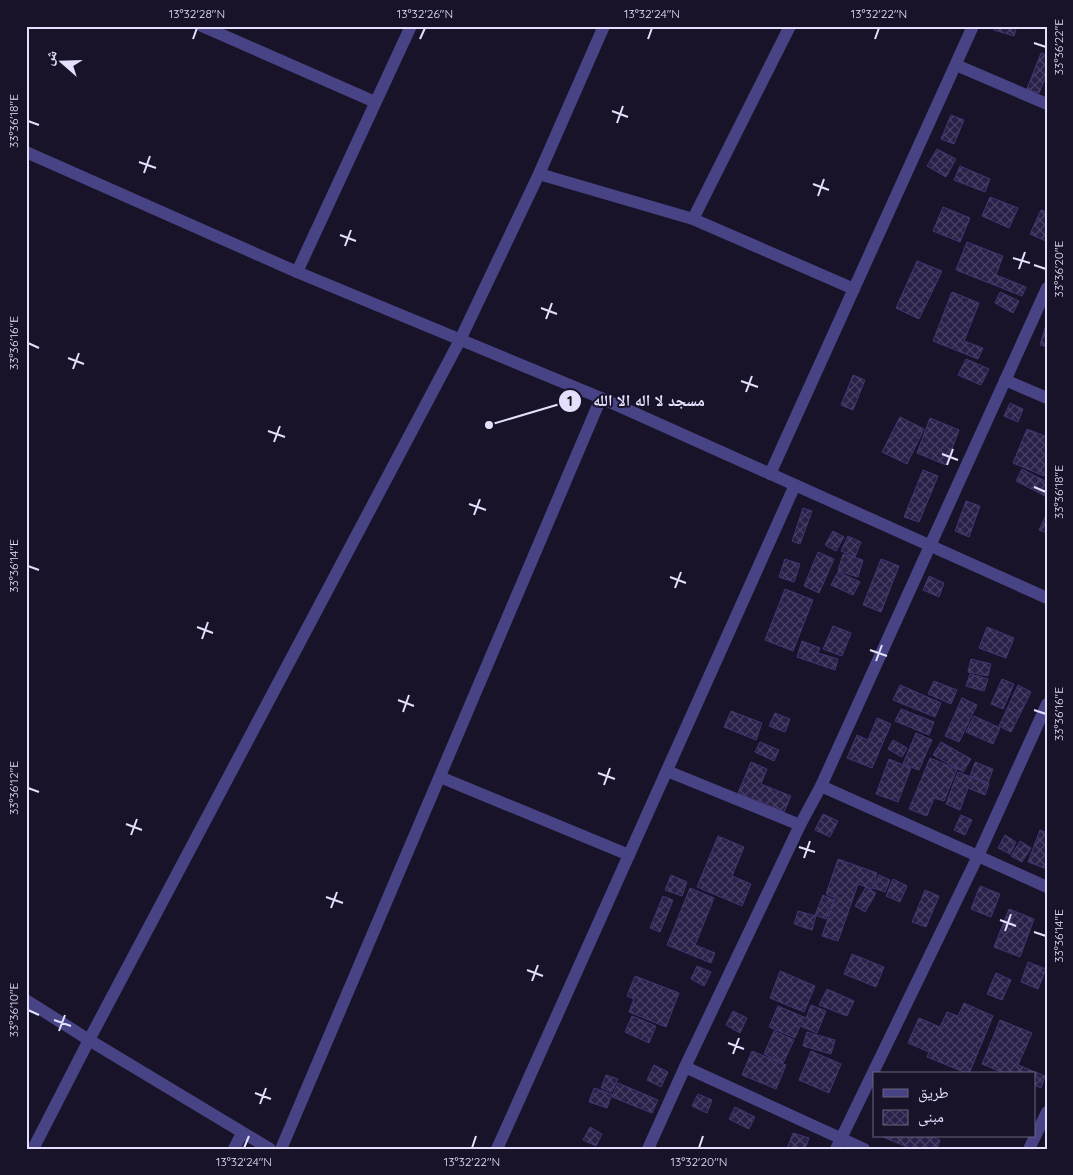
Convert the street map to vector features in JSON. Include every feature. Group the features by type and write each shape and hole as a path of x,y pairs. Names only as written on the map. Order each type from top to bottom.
{"street":[{"path":"297,272 411,26"},
{"path":"33,1149 460,340 539,174 604,26"},
{"path":"693,219 790,26"},
{"path":"770,474 974,26"},
{"path":"207,27 375,102"},
{"path":"956,65 1047,104"},
{"path":"26,152 297,272 601,398 1047,598"},
{"path":"539,174 693,219 854,289"},
{"path":"648,1149 800,825 821,786 1047,288"},
{"path":"1006,380 1047,398"},
{"path":"281,1149 601,398"},
{"path":"497,1149 795,485"},
{"path":"874,1072 978,856 1047,704"},
{"path":"667,771 800,825"},
{"path":"440,777 629,855"},
{"path":"821,786 1047,887"},
{"path":"26,1000 270,1149"},
{"path":"685,1068 839,1144 864,1149"},
{"path":"839,1144 873,1074"},
{"path":"1036,1135 1047,1112"},
{"path":"234,1149 242,1133"}],"building":[{"path":"995,26 1017,26 1014,36 994,30"},
{"path":"1041,53 1047,55 1047,74 1039,93 1027,89"},
{"path":"951,115 964,120 954,144 941,139"},
{"path":"937,149 956,159 946,177 927,166"},
{"path":"960,166 990,179 985,192 954,180"},
{"path":"990,197 1018,208 1009,228 982,216"},
{"path":"943,207 970,218 960,242 933,231"},
{"path":"1041,210 1047,212 1046,241 1030,234"},
{"path":"967,242 1003,256 996,275 1026,287 1022,296 956,270"},
{"path":"917,261 942,271 919,319 896,308"},
{"path":"952,292 979,303 964,341 983,348 978,359 933,341"},
{"path":"1000,292 1019,301 1013,313 995,303"},
{"path":"1047,321 1047,347 1040,345"},
{"path":"966,359 989,369 981,385 958,375"},
{"path":"853,375 865,380 853,410 841,405"},
{"path":"1010,403 1023,409 1018,422 1004,416"},
{"path":"900,417 924,429 907,464 882,452"},
{"path":"930,418 959,430 946,465 917,453"},
{"path":"1027,429 1047,437 1047,471 1044,476 1013,463"},
{"path":"1022,469 1047,482 1047,497 1016,481"},
{"path":"923,470 938,476 919,522 904,517"},
{"path":"966,501 980,506 969,537 955,531"},
{"path":"803,508 812,511 800,544 792,541"},
{"path":"1047,513 1047,533 1039,530"},
{"path":"833,531 844,537 836,551 825,545"},
{"path":"848,536 861,542 855,557 841,551"},
{"path":"818,552 834,559 819,593 804,586"},
{"path":"843,554 863,560 858,577 838,571"},
{"path":"785,559 800,564 794,582 779,577"},
{"path":"881,559 899,566 881,612 863,605"},
{"path":"838,572 860,582 853,595 831,585"},
{"path":"929,576 944,583 939,597 923,590"},
{"path":"785,589 813,600 793,651 765,640"},
{"path":"833,626 851,633 842,656 823,649"},
{"path":"987,627 1014,638 1006,658 979,648"},
{"path":"802,641 820,648 818,653 838,659 835,670 797,657"},
{"path":"971,659 991,664 988,676 968,672"},
{"path":"970,674 988,679 984,691 966,686"},
{"path":"1002,679 1014,684 1003,709 991,704"},
{"path":"934,681 957,690 951,704 928,694"},
{"path":"900,685 941,703 935,717 893,700"},
{"path":"1018,685 1031,692 1011,732 999,726"},
{"path":"962,698 977,705 959,742 945,736"},
{"path":"901,709 934,722 929,735 895,721"},
{"path":"731,711 762,723 756,740 724,727"},
{"path":"775,713 790,719 785,732 769,726"},
{"path":"974,716 1000,728 993,744 966,732"},
{"path":"877,718 891,724 872,768 847,758 857,735 868,740"},
{"path":"916,733 932,740 919,770 903,764"},
{"path":"893,740 907,748 902,757 888,749"},
{"path":"760,742 779,750 774,761 755,752"},
{"path":"941,742 971,759 963,772 933,755"},
{"path":"930,758 957,769 944,801 934,798 927,816 909,809"},
{"path":"889,759 911,768 898,802 876,794"},
{"path":"751,762 767,769 761,784 791,796 784,812 738,793"},
{"path":"975,762 993,769 988,783 970,776"},
{"path":"958,772 989,784 985,795 968,788 960,810 946,804"},
{"path":"823,814 838,821 830,837 815,830"},
{"path":"961,815 972,820 965,835 954,830"},
{"path":"1040,830 1047,833 1047,869 1028,862"},
{"path":"1005,835 1016,842 1010,854 998,848"},
{"path":"718,836 744,847 732,876 751,884 742,906 697,887"},
{"path":"1020,841 1031,848 1022,862 1011,856"},
{"path":"838,859 877,873 872,889 858,884 838,941 822,936 835,898 826,894"},
{"path":"671,875 687,882 682,896 665,890"},
{"path":"879,875 890,880 885,892 873,888"},
{"path":"893,879 907,886 900,902 886,896"},
{"path":"980,886 1000,894 991,917 971,909"},
{"path":"866,887 876,893 865,912 855,906"},
{"path":"690,888 714,898 695,945 715,953 711,963 667,945"},
{"path":"925,890 939,896 926,927 912,922"},
{"path":"823,895 834,900 826,919 815,915"},
{"path":"663,896 673,900 660,932 650,928"},
{"path":"1009,909 1034,919 1020,957 994,947"},
{"path":"798,911 816,916 812,930 794,924"},
{"path":"852,954 884,967 876,987 844,974"},
{"path":"1028,962 1046,969 1038,989 1021,982"},
{"path":"697,966 711,972 704,986 691,979"},
{"path":"780,971 815,986 804,1012 770,998"},
{"path":"996,973 1011,980 1002,1000 987,994"},
{"path":"635,976 679,993 666,1027 629,1012 634,999 627,996"},
{"path":"827,989 854,1001 847,1016 819,1005"},
{"path":"964,1003 993,1016 970,1072 964,1072 927,1057 929,1052 908,1043 919,1018 940,1027 947,1012 958,1016"},
{"path":"811,1005 826,1011 817,1033 800,1026 795,1038 769,1027 778,1006 806,1018"},
{"path":"733,1011 747,1018 740,1033 726,1025"},
{"path":"632,1016 656,1026 649,1043 625,1032"},
{"path":"1000,1020 1032,1033 1018,1065 1035,1072 1001,1072 982,1064"},
{"path":"774,1031 794,1040 783,1063 764,1054"},
{"path":"807,1032 835,1040 831,1054 803,1046"},
{"path":"752,1051 786,1065 776,1089 742,1075"},
{"path":"811,1051 841,1064 829,1093 799,1080"},
{"path":"654,1065 668,1072 661,1087 647,1080"},
{"path":"1036,1072 1045,1076 1041,1088 1036,1086"},
{"path":"606,1075 618,1079 612,1092 601,1088"},
{"path":"618,1083 658,1100 652,1113 612,1097"},
{"path":"594,1088 612,1094 607,1108 589,1102"},
{"path":"698,1094 712,1100 707,1113 692,1106"},
{"path":"735,1107 755,1117 749,1129 729,1119"},
{"path":"590,1127 602,1134 596,1146 583,1140"},
{"path":"793,1133 809,1138 805,1149 787,1149"},
{"path":"885,1138 936,1138 940,1140 937,1149 912,1149"}],"place":[{"name":"مسجد لا اله الا الله","path":"489,425"}]}
